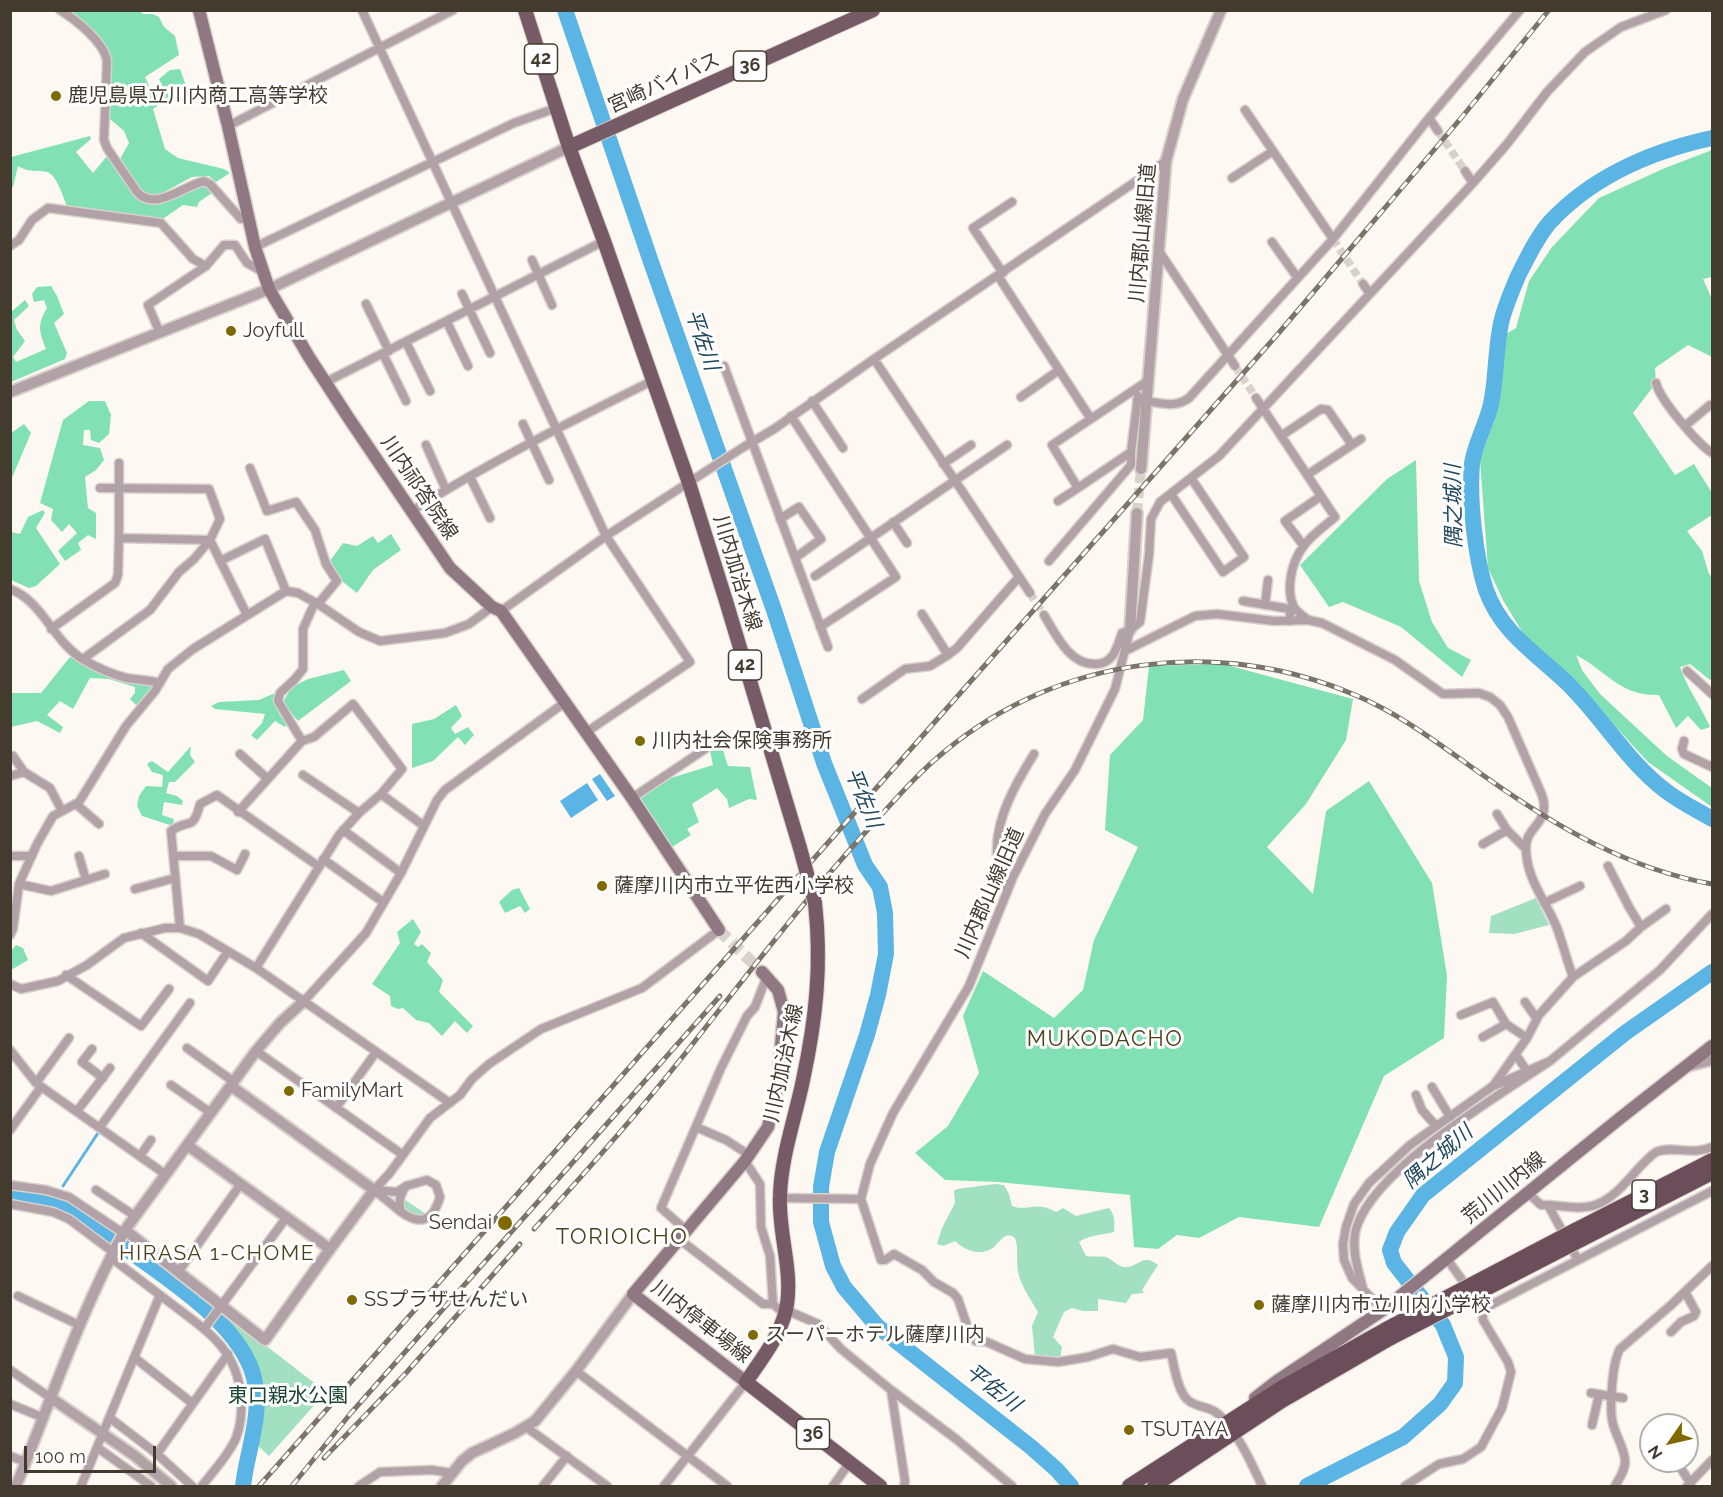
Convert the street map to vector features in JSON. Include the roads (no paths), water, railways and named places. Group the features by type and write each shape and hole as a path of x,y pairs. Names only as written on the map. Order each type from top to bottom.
{"highway":[{"name":"3","path":"1129,1486 1230,1427 1339,1354 1389,1334 1578,1235 1713,1160"},
{"name":"3","path":"1578,1235 1713,1173"},
{"name":"3","path":"1154,1486 1230,1427 1338,1369 1389,1334"}],"main road":[{"name":"川内祁答院線","path":"198,10 228,126 255,247 269,289 410,512 450,568 497,609 632,798 719,930"},
{"name":"川内加治木線","path":"525,10 568,147 604,241 689,483 730,612 814,903 819,954 818,996 802,1083 790,1129 780,1198 788,1280 775,1337 746,1382"},
{"name":"宮崎バイパス","path":"568,147 873,10"},
{"path":"633,1294 747,1158 768,1127 777,1089 784,1012 778,990 764,974"},
{"name":"荒川川内線","path":"1230,1427 1277,1381 1386,1307 1713,1046"},
{"name":"川内停車場線","path":"633,1294 746,1382"},
{"path":"1338,1369 1339,1354 1345,1335"},
{"name":"36","path":"746,1382 880,1486"}],"street":[{"path":"60,10 95,39 106,53 104,140 107,148 142,198 159,200 204,182 210,184 241,219 248,217"},
{"path":"362,10 606,536 690,662 585,733"},
{"path":"228,126 453,10"},
{"name":"川内郡山線旧道","path":"1141,469 1142,400 1149,380 1166,161 1183,99 1221,10"},
{"path":"1142,400 1173,405 1181,404 1333,239 1429,118 1520,10"},
{"path":"1044,615 1069,653 1084,664 1100,664 1110,660 1122,633 1140,622 1149,555 1151,519 1160,502 1219,456 1473,183 1547,92 1585,52 1621,27 1666,10"},
{"path":"255,247 514,123 556,108"},
{"path":"1245,110 1333,239"},
{"path":"1429,118 1438,131"},
{"path":"10,392 269,289 568,147"},
{"path":"1232,178 1273,151"},
{"path":"10,935 14,929 19,884 53,816 79,802 126,726 176,661 286,591 316,603 359,632 380,641 445,633 470,624 497,609 606,536 774,429 1166,161"},
{"path":"1465,171 1473,183"},
{"path":"1012,202 973,228 1091,419"},
{"path":"10,246 19,240 32,220 48,208 161,223 193,259 206,266"},
{"path":"326,382 604,241"},
{"path":"1272,242 1297,277"},
{"path":"160,333 148,305 206,266 224,244 235,245 247,263 263,272"},
{"path":"1159,250 1235,366"},
{"path":"532,260 552,305"},
{"path":"1364,284 1370,294"},
{"path":"462,294 490,353"},
{"path":"366,304 406,401"},
{"path":"447,322 468,366"},
{"path":"406,342 430,391"},
{"path":"874,359 1030,593"},
{"path":"724,366 828,647"},
{"path":"1021,397 1059,370"},
{"path":"410,512 556,429 654,380"},
{"path":"1078,488 1052,445 1149,380"},
{"path":"1656,383 1658,391 1685,426 1704,447 1713,453"},
{"path":"1049,561 1131,465 1131,452 1142,400 1139,386"},
{"path":"1256,398 1335,517 1303,545 1293,569 1291,587 1293,609 1290,621"},
{"path":"812,401 843,448"},
{"path":"1685,426 1710,405"},
{"path":"1281,436 1321,409 1328,410 1352,445"},
{"path":"791,416 896,577 820,627"},
{"path":"523,424 549,480"},
{"path":"1307,476 1361,439"},
{"path":"426,445 446,490"},
{"path":"943,464 971,445"},
{"path":"815,576 1007,445"},
{"path":"1058,501 1131,452"},
{"path":"51,629 115,583 118,575 119,463"},
{"path":"250,468 267,511 296,502 315,530 326,564 337,581 316,603 303,629 303,669 280,693 278,701 302,741"},
{"path":"470,477 490,518"},
{"path":"1170,494 1223,572 1244,557 1191,478"},
{"path":"83,659 150,610 179,572 210,540 220,519 209,489 100,488"},
{"path":"1303,545 1286,520 1321,496"},
{"path":"780,519 799,507 821,539 795,558"},
{"name":"川内郡山線旧道","path":"861,1199 870,1164 893,1113 969,986 1007,893 1045,814 1075,770 1115,689 1130,630 1137,513"},
{"path":"893,522 907,543"},
{"path":"118,538 210,540"},
{"path":"220,561 265,539 286,591"},
{"path":"210,540 247,615"},
{"path":"862,699 905,669 930,666 957,648 1018,578"},
{"path":"1265,605 1268,580"},
{"path":"10,589 22,593 29,599 51,629 83,659 126,678 160,683"},
{"path":"1243,601 1293,609 1308,620"},
{"path":"922,614 948,654"},
{"path":"1125,651 1195,616 1217,614 1274,621 1308,620 1322,623 1395,660 1443,694 1479,693 1490,697 1500,705 1508,717 1545,806 1544,816 1534,826 1525,848 1531,879 1556,927 1573,977"},
{"path":"1687,670 1713,694"},
{"path":"16,1486 79,1324 113,1253 135,1216 256,1051 366,933 401,873 437,800 446,790 564,703"},
{"path":"238,812 302,741 314,737 353,704 402,769 381,794 343,830 256,968"},
{"path":"1684,741 1682,749 1684,754 1713,767"},
{"path":"632,798 708,747"},
{"path":"240,754 267,779"},
{"path":"1007,893 997,856 1000,828 1012,789 1035,754"},
{"path":"13,756 24,772 50,788 62,811"},
{"path":"10,776 24,772"},
{"path":"303,775 359,813"},
{"path":"381,794 424,826"},
{"path":"180,928 171,831 176,827 192,824 197,818 200,804 217,795 238,812 383,902"},
{"path":"76,804 99,824"},
{"path":"1497,814 1507,830 1525,848"},
{"path":"343,830 401,873"},
{"path":"1483,844 1507,830"},
{"path":"174,856 211,856 237,870 245,854"},
{"path":"10,856 32,856"},
{"path":"79,856 86,880"},
{"path":"1608,867 1641,927"},
{"path":"19,884 51,891 105,874"},
{"path":"135,889 176,878"},
{"path":"1544,903 1580,886"},
{"path":"1493,1086 1516,1055 1537,1019 1573,977 1626,941 1666,909"},
{"path":"1364,1292 1354,1245 1357,1227 1365,1209 1378,1191 1408,1162 1450,1128 1550,1061 1660,970 1713,914"},
{"path":"10,984 21,988 51,983 87,965 124,938 165,928 180,928 199,934 256,968 450,1103"},
{"path":"10,1185 46,1190 69,1197 179,1271 220,1309 265,1340 330,1249 430,1118 450,1103 489,1064 541,1029 642,988 719,930"},
{"path":"141,933 208,981 228,951"},
{"path":"764,974 755,1007 747,1016 721,1068 661,1208 683,1235 763,1304 818,1324 841,1349 1012,1486"},
{"path":"66,975 141,1026 169,989"},
{"path":"1461,1015 1493,1002 1506,1024 1527,1038"},
{"path":"1525,1002 1537,1019"},
{"path":"100,1127 190,1003"},
{"path":"1484,1037 1506,1024"},
{"path":"10,1130 69,1038"},
{"path":"187,1048 401,1212 413,1219 426,1219 434,1212 440,1197 438,1187 430,1181 423,1180 397,1192 374,1190"},
{"path":"92,1049 82,1062 103,1078"},
{"path":"10,1050 39,1085 165,1174"},
{"path":"256,1051 403,1155"},
{"path":"336,1108 376,1052"},
{"path":"1516,1055 1527,1071"},
{"path":"1386,1307 1364,1292 1352,1278 1344,1260 1343,1244 1346,1227 1354,1204 1369,1183 1410,1145 1436,1126 1493,1086 1550,1061"},
{"path":"1688,1066 1711,1064"},
{"path":"77,1111 110,1068"},
{"path":"171,1085 211,1113"},
{"path":"1432,1087 1450,1116"},
{"path":"1416,1095 1422,1110 1436,1126"},
{"path":"696,1127 726,1140 747,1158 760,1184 761,1227 770,1256 781,1309"},
{"path":"140,1156 151,1140"},
{"path":"187,1145 330,1249"},
{"path":"1529,1194 1541,1205 1595,1206 1614,1193 1656,1152 1662,1150 1693,1152 1713,1147"},
{"path":"179,1271 240,1185"},
{"path":"401,1212 399,1201 406,1186"},
{"path":"96,1190 135,1216"},
{"path":"1483,1310 1713,1191"},
{"path":"780,1198 861,1199 881,1260 894,1254 922,1270 953,1293 958,1299 971,1337 975,1341 987,1342 1025,1359 1058,1362 1088,1357 1113,1349 1140,1357 1171,1353 1181,1392 1186,1399 1215,1411 1230,1427 1262,1486"},
{"path":"10,1204 53,1212 69,1219 204,1329 221,1344 228,1354 240,1385 240,1424 230,1450 202,1486"},
{"path":"1548,1205 1578,1260"},
{"path":"204,1329 286,1218"},
{"path":"1405,1486 1439,1464 1463,1459 1481,1447 1502,1408 1511,1372 1508,1362 1483,1320 1483,1310 1444,1262"},
{"path":"1615,1486 1625,1467 1625,1459 1612,1422 1616,1356 1620,1349 1713,1266"},
{"path":"1671,1332 1681,1322 1694,1316 1696,1312 1685,1292"},
{"path":"442,1486 472,1453 526,1427 540,1416 633,1294"},
{"path":"81,1486 160,1295"},
{"path":"18,1296 79,1324"},
{"path":"157,1454 228,1354"},
{"path":"135,1358 192,1402"},
{"path":"10,1370 152,1468 171,1486"},
{"path":"576,1371 727,1486"},
{"path":"664,1486 746,1382"},
{"path":"891,1390 904,1486"},
{"path":"1592,1425 1595,1394 1623,1398"},
{"path":"10,1404 44,1418"},
{"path":"110,1418 157,1454 192,1486"},
{"path":"526,1427 607,1486"},
{"path":"98,1448 147,1485"},
{"path":"10,1456 26,1462"},
{"path":"543,1486 567,1456"},
{"path":"1691,1484 1713,1460"},
{"path":"833,1486 850,1462"},
{"path":"359,1486 380,1472 432,1470 452,1473"},
{"path":"1691,1484 1704,1486"}],"water":[{"path":"600,774 615,796 607,801 592,779"},
{"path":"587,783 598,800 571,818 560,801"}],"waterway":[{"name":"平佐川","path":"565,10 774,610 824,763 865,865 880,887 885,913 886,954 878,995 867,1035 827,1152 821,1187 821,1222 833,1266 844,1287 877,1326 1031,1447 1071,1486"},
{"name":"隅之城川","path":"1712,138 1668,150 1625,167 1585,191 1567,205 1545,228 1518,276 1504,313 1498,340 1491,404 1473,457 1471,478 1474,528 1482,577 1492,605 1500,618 1519,640 1578,694 1638,766 1677,799 1712,819"},
{"name":"隅之城川","path":"1307,1486 1403,1437 1440,1404 1455,1383 1456,1357 1443,1325 1394,1263 1390,1250 1397,1232 1423,1195 1625,1033 1712,972"},
{"path":"63,1186 98,1133"},
{"path":"10,1194 61,1206 89,1219 181,1288 218,1321 234,1339 246,1358 254,1378 257,1405 243,1486"},
{"path":"51,1203 56,1195"}],"tunnel":[{"path":"1438,131 1465,171"},
{"path":"1333,239 1363,284"},
{"path":"1235,366 1256,398"},
{"path":"1137,513 1141,469"},
{"path":"1030,593 1044,615"},
{"path":"719,930 762,972"}],"railway":[{"path":"259,1486 1277,335 1462,117 1549,10"},
{"path":"534,1229 662,1083 827,876 915,778 944,752 989,720 1037,694 1088,676 1141,665 1195,662 1249,666 1303,677 1355,695 1390,712 1513,796 1566,829 1622,857 1651,868 1712,884"},
{"path":"292,1486 351,1413 720,996"},
{"path":"324,1458 406,1373 520,1244"}],"place":[{"name":"鹿児島県立川内商工高等学校","path":"56,96"},
{"name":"Joyfull","path":"231,331"},
{"name":"川内社会保険事務所","path":"640,741"},
{"name":"薩摩川内市立平佐西小学校","path":"602,886"},
{"name":"FamilyMart","path":"289,1091"},
{"name":"Sendai","path":"505,1223"},
{"name":"SSプラザせんだい","path":"352,1300"},
{"name":"薩摩川内市立川内小学校","path":"1259,1305"},
{"name":"スーパーホテル薩摩川内","path":"753,1335"},
{"name":"TSUTAYA","path":"1129,1430"}],"district":[{"name":"MUKODACHO","path":"1105,1039"},
{"name":"TORIOICHO","path":"622,1237"},
{"name":"HIRASA 1-CHOME","path":"217,1254"}],"park label":[{"name":"東口親水公園","path":"288,1396"}]}
